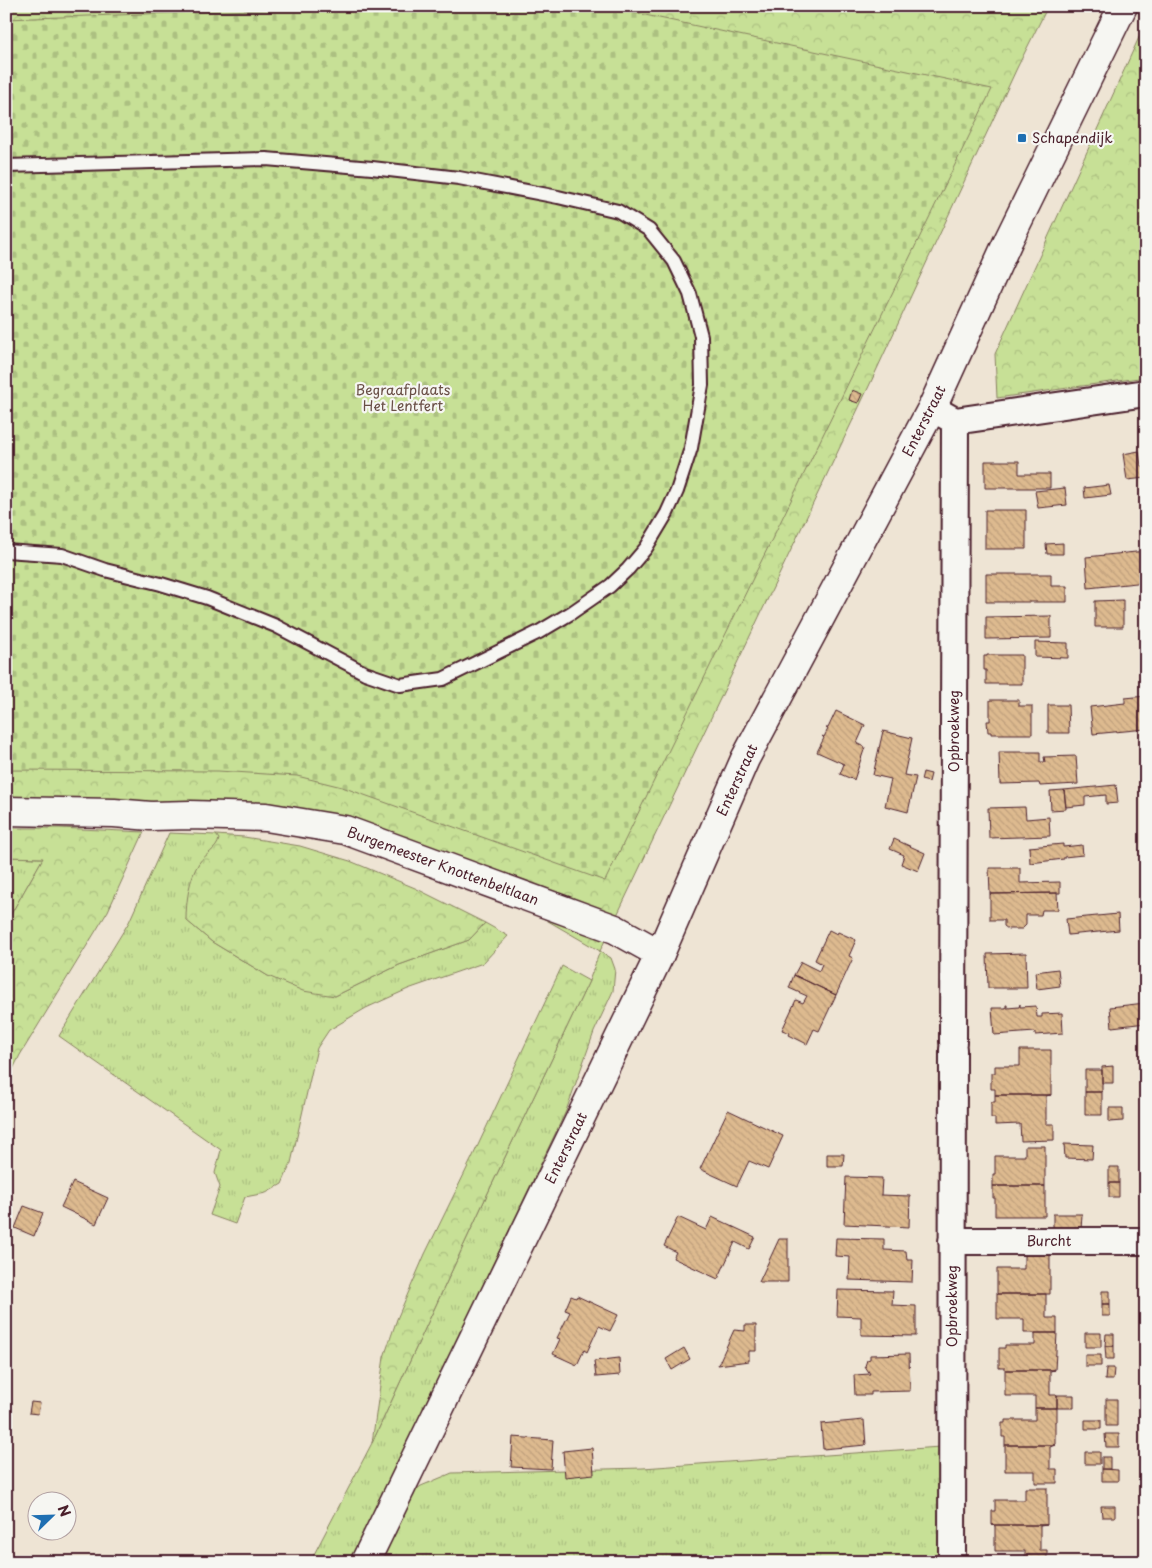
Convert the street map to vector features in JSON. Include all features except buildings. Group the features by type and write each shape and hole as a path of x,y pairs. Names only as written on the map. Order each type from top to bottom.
{"main road":[{"name":"Enterstraat","path":"365,1562 660,954 745,759 944,414 1009,240 1122,6"},
{"name":"Burgemeester Knottenbeltlaan","path":"6,810 151,816 190,815 266,818 346,830 615,929 660,954"}],"street":[{"path":"944,414 1146,393"},
{"name":"Opbroekweg","path":"944,414 953,1046 952,1562"},
{"name":"Burcht","path":"952,1241 1146,1241"}],"lane":[{"path":"6,166 266,160 372,168 459,178 558,197 618,211 649,230 674,261 690,294 701,336 702,385 691,448 677,492 646,548 628,569 610,586 539,632 443,679 400,685 365,673 276,626 207,598 104,570 62,555 6,551"}],"green space":[{"name":"Begraafplaats Het Lentfert","path":"45,6 1048,6 600,951 536,914 405,850 125,801 6,797 6,8"},
{"name":"Begraafplaats Het Lentfert","path":"364,6 603,6 992,89 605,881 342,787 297,776 218,771 6,770 6,19"},
{"path":"1146,22 1146,377 997,398 995,354"},
{"path":"6,828 59,828 144,832 108,911 20,1055 6,1083 6,923 43,858 6,857"},
{"path":"169,833 216,835 220,839 218,845 199,863 186,920 212,942 268,976 335,996 399,965 469,940 485,923 508,936 483,963 408,989 366,1008 329,1030 317,1048 291,1163 282,1184 266,1193 245,1197 235,1224 210,1215 220,1187 215,1173 221,1150 59,1036 129,922"},
{"path":"216,835 244,837 300,846 350,861 415,888 485,923 469,940 399,965 335,996 303,991 268,976 212,942 186,920 190,883 199,863 218,843 219,839"},
{"path":"6,857 43,858 6,923"},
{"path":"600,951 611,958 615,969 613,991 594,1032 566,1111 351,1562 310,1562 372,1443 589,981"},
{"path":"562,966 589,981 372,1443 384,1357 397,1319 425,1254"},
{"path":"940,1447 940,1562 380,1562 412,1493 421,1486 452,1473 643,1468"}],"place":[{"name":"Schapendijk","path":"1022,138"}]}
